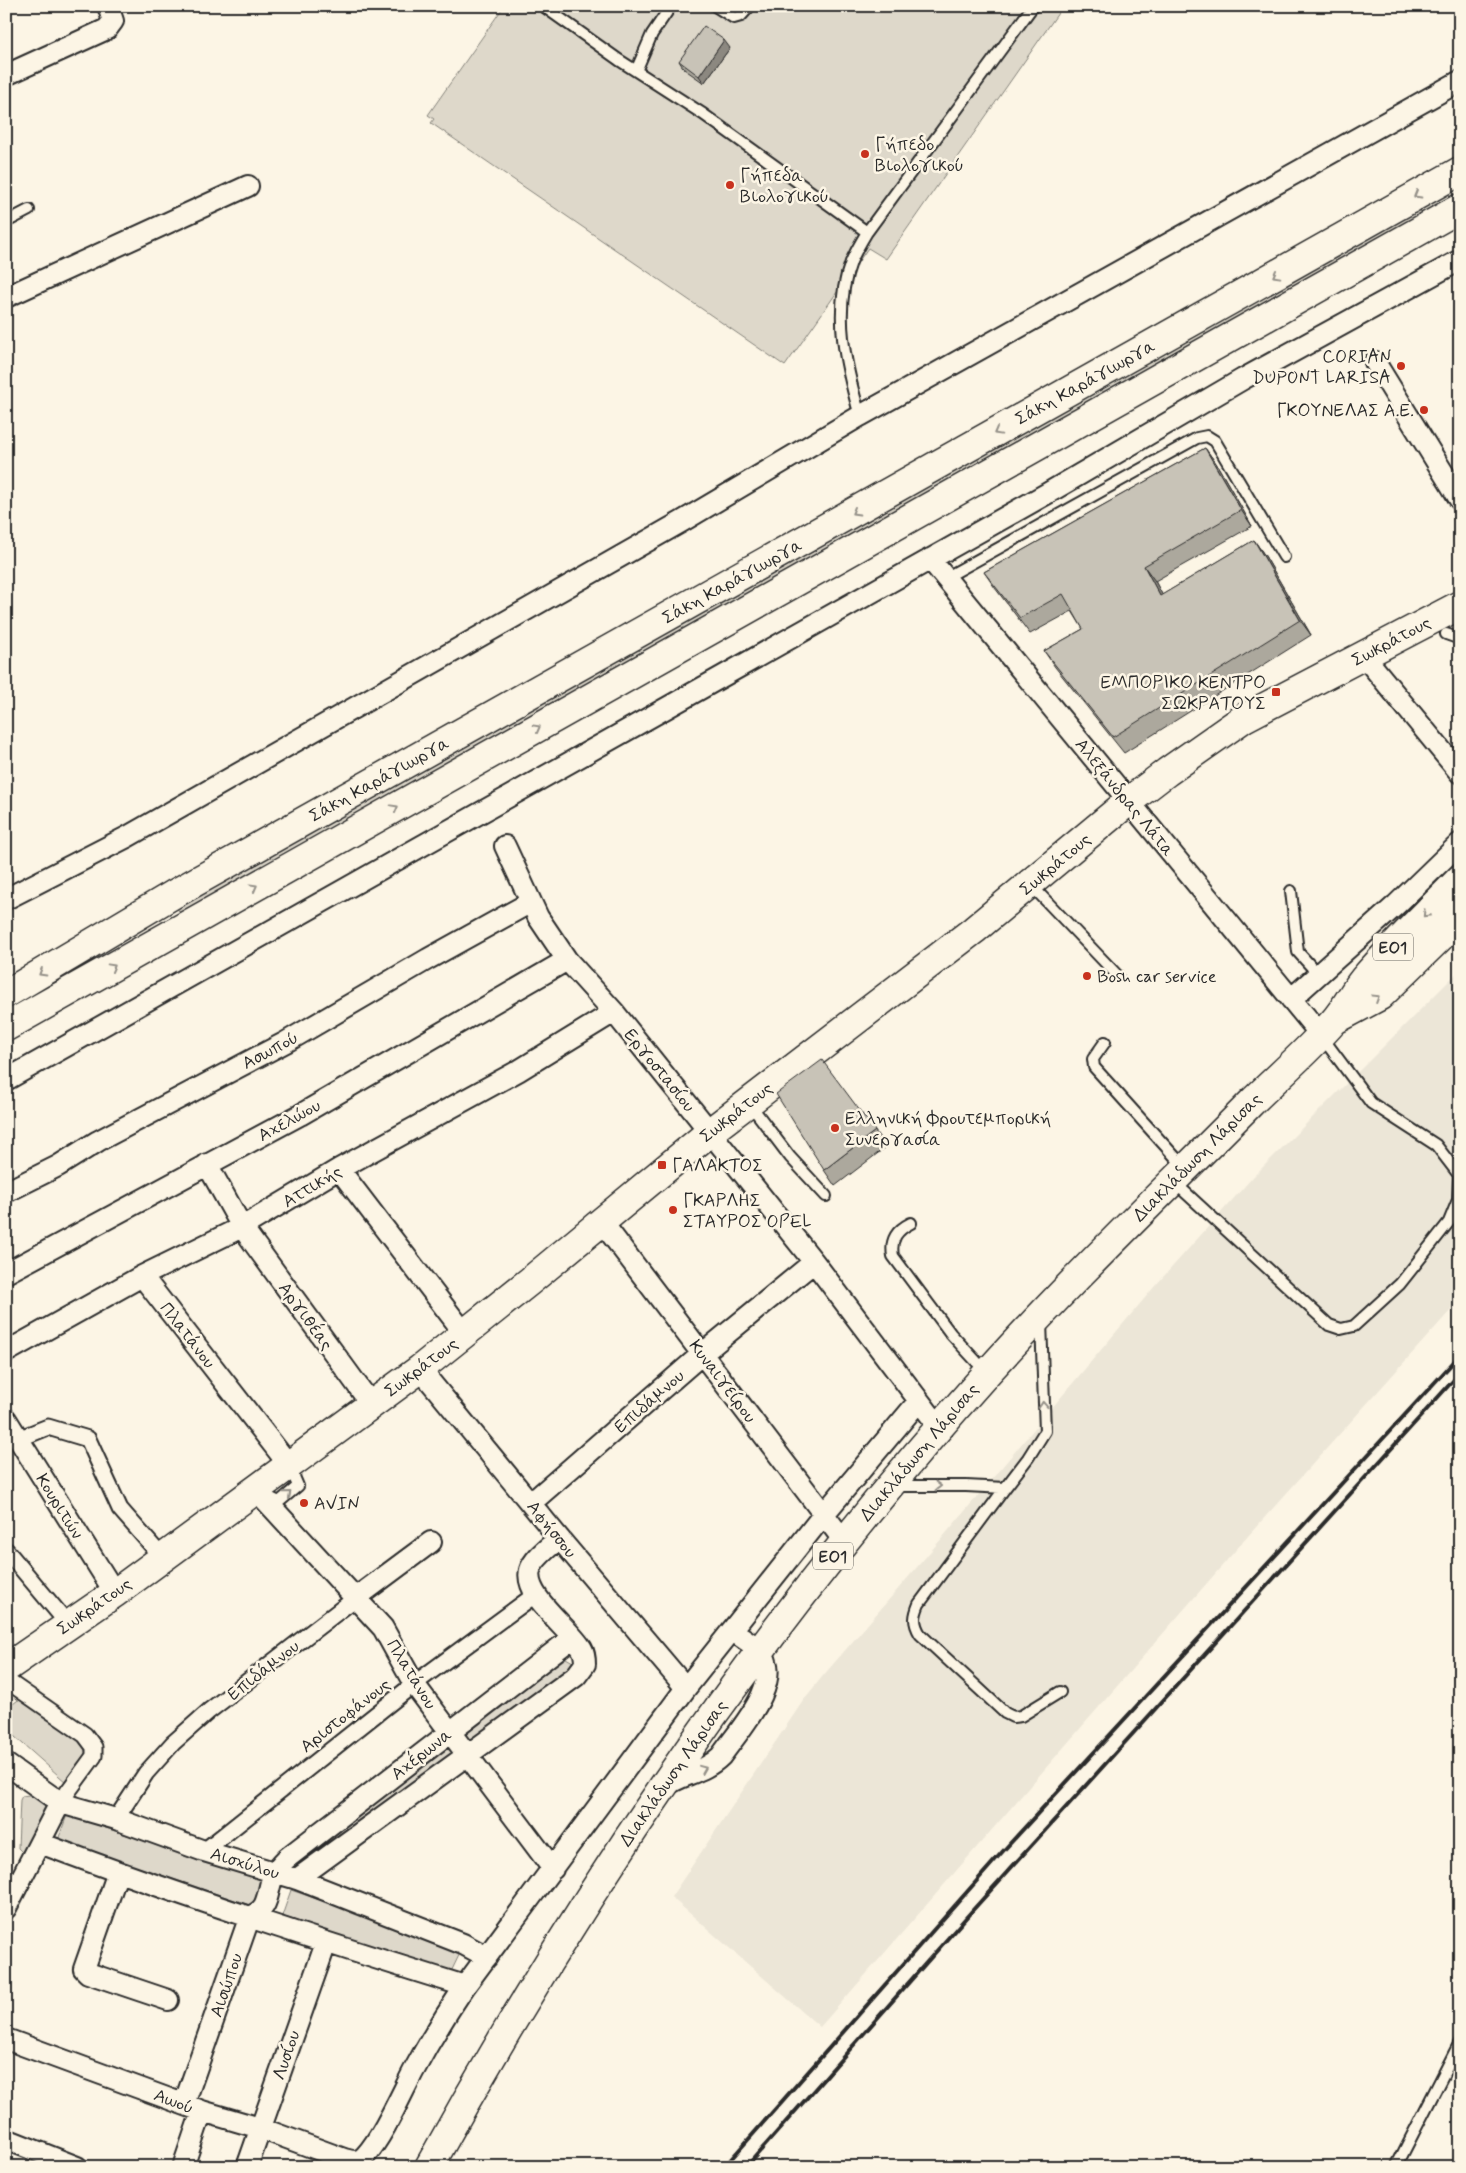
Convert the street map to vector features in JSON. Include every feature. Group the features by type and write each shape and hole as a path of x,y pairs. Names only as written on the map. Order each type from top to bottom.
{"main road":[{"name":"Σάκη Καράγιωργα","path":"6,994 174,894 1460,171"},
{"name":"Σάκη Καράγιωργα","path":"6,1027 1460,208"},
{"name":"Σωκράτους","path":"6,1668 115,1593 162,1557 262,1493 289,1465 465,1334 710,1132 974,930 1129,801 1244,718 1460,605"},
{"name":"Διακλάδωση Λάρισας","path":"429,2167 516,2013 608,1866 760,1651 844,1541 939,1427 1041,1314 1100,1252 1327,1028 1363,978 1460,879"},
{"name":"Διακλάδωση Λάρισας","path":"1327,1028 1380,996 1460,918"}],"street":[{"path":"6,75 107,29 113,21 108,6"},
{"path":"6,899 127,837 681,522 860,416 1460,81"},
{"path":"6,297 248,186"},
{"path":"6,1080 930,559 1243,379 1460,260"},
{"path":"1375,362 1460,500"},
{"name":"Αλεξάνδρας Λάτα","path":"930,559 1291,999 1327,1028"},
{"path":"1364,656 1460,773"},
{"path":"1291,999 1403,898 1460,843"},
{"name":"Εργοστασίου","path":"505,846 538,917 567,960 614,1012 814,1262 918,1402 939,1427"},
{"name":"Ασωπού","path":"6,1192 58,1166 98,1140 286,1042 428,959 531,902"},
{"name":"Αχελώου","path":"6,1273 300,1115 567,960"},
{"name":"Αττικής","path":"6,1352 142,1276 242,1227 339,1169 518,1071 614,1012"},
{"name":"Αργιθέας","path":"207,1164 242,1227 370,1404"},
{"path":"339,1169 465,1334"},
{"name":"Κυναιγείρου","path":"602,1222 844,1541"},
{"name":"Επιδάμνου","path":"531,1503 702,1354 814,1262"},
{"name":"Πλατάνου","path":"142,1276 289,1465"},
{"name":"Αφήσσου","path":"420,1368 559,1538 686,1688"},
{"path":"40,1843 118,1872 326,1943 465,1986 686,1688 824,1514 918,1402"},
{"name":"Κουριτών","path":"6,1419 115,1593"},
{"path":"18,1439 48,1427 88,1439 120,1509 162,1557"},
{"name":"Πλατάνου","path":"262,1493 327,1567 357,1597 392,1641 414,1684 553,1869"},
{"path":"559,1538 534,1561 530,1570 529,1580 536,1594 572,1638"},
{"name":"Επιδάμνου","path":"116,1819 146,1773 173,1743 209,1712 357,1597 432,1542"},
{"path":"6,1550 68,1624"},
{"name":"Αριστοφάνους","path":"204,1851 414,1684 536,1594"},
{"path":"732,1630 760,1651"},
{"name":"Αχέρωνα","path":"274,1873 287,1858 572,1638 582,1649 585,1664 576,1676 297,1879"},
{"path":"6,1680 85,1735 94,1746 94,1756 61,1801 6,1908"},
{"name":"Αισχύλου","path":"6,1764 61,1801 204,1851 297,1879 463,1944 487,1957"},
{"path":"118,1872 84,1969 88,1974 168,2000"},
{"name":"Αισώπου","path":"183,2167 193,2108 250,1916 256,1914 264,1907 274,1873"},
{"name":"Λυσίου","path":"248,2167 326,1943"},
{"name":"Αωού","path":"6,2039 193,2108 260,2128 354,2162 365,2156 399,2101 433,2035 465,1986"},
{"path":"6,2139 77,2167"}],"lane":[{"path":"543,6 636,71 703,114 867,232"},
{"path":"636,71 652,34 670,6"},
{"path":"716,6 734,18 741,16 750,6"},
{"path":"860,416 844,352 843,293 849,269 867,232 1033,6"},
{"path":"6,222 29,210"},
{"path":"946,578 1197,438 1207,436 1215,441 1284,557"},
{"path":"1446,634 1460,639"},
{"path":"1030,885 1118,976"},
{"path":"1290,891 1298,952 1318,974"},
{"path":"1105,1042 1093,1059 1094,1067 1180,1175 1329,1325 1341,1329 1354,1326 1400,1284 1449,1222 1458,1200 1459,1175 1436,1145 1371,1103 1327,1028"},
{"path":"749,1102 790,1157 826,1196"},
{"path":"911,1223 899,1229 894,1236 891,1246 893,1256 951,1334 987,1373"},
{"path":"1041,1314 1045,1430 1028,1458 919,1604 914,1616 914,1624 920,1634 1005,1714 1013,1717 1021,1716 1060,1692"},
{"path":"890,1486 1004,1488"},
{"path":"1396,2167 1460,2042"}],"shaded area":[{"name":"Γήπεδα Βιολογικού","path":"504,6 1063,6 886,259 868,248 785,366 431,123 434,119 428,115"},
{"path":"1460,184 1460,193 181,915 176,906"},
{"path":"1460,970 1460,1300 1248,1536 820,2027 671,1897 805,1698 822,1677 1155,1286 1253,1177"},
{"path":"566,1658 573,1662 571,1669 469,1742 464,1736 466,1732"},
{"path":"21,1698 80,1739 84,1746 85,1757 83,1762 67,1783 6,1729 6,1709"},
{"path":"449,1745 454,1752 297,1868 294,1863"},
{"path":"29,1795 44,1803 46,1810 25,1853 23,1853 18,1848 20,1800 22,1796"},
{"path":"67,1815 268,1882 258,1908 58,1840"},
{"path":"291,1890 462,1949 450,1974 282,1916"}],"building":[{"path":"704,26 724,40 699,76 679,61"},
{"path":"1205,448 1241,510 1144,566 1160,596 1254,540 1300,620 1113,737 1044,651 1083,629 1063,594 1020,618 984,572"},
{"name":"Ελληνική Φρουτεμπορική Συνεργασία","path":"822,1060 875,1131 824,1170 776,1094"}],"railway":[{"path":"724,2167 1004,1850 1460,1355"},
{"path":"746,2167 971,1912 1460,1373"}],"place":[{"name":"Γήπεδο Βιολογικού","path":"865,154"},
{"name":"Γήπεδα Βιολογικού","path":"730,185"},
{"name":"CORIAN DUPONT LARISA","path":"1401,366"},
{"name":"ΓΚΟΥΝΕΛΑΣ Α.Ε.","path":"1424,410"},
{"name":"ΕΜΠΟΡΙΚΟ ΚΕΝΤΡΟ ΣΩΚΡΑΤΟΥΣ","path":"1276,692"},
{"name":"Bosh car service","path":"1087,976"},
{"name":"Ελληνική Φρουτεμπορική Συνεργασία","path":"835,1128"},
{"name":"ΓΑΛΑΚΤΟΣ","path":"662,1165"},
{"name":"ΓΚΑΡΛΗΣ ΣΤΑΥΡΟΣ OPEL","path":"673,1210"},
{"name":"AVIN","path":"304,1503"}]}
